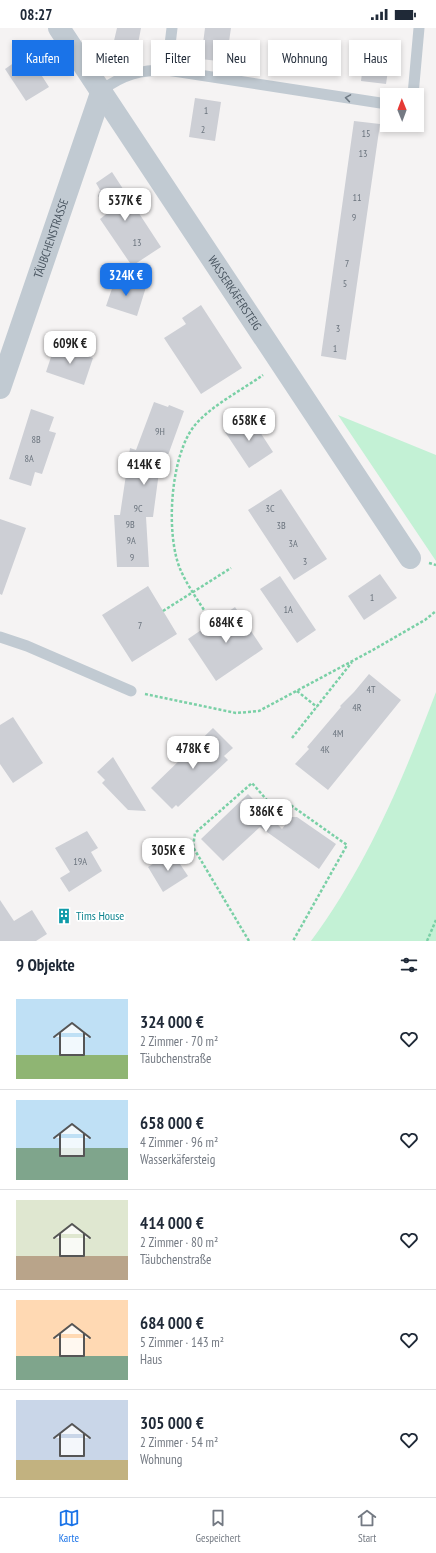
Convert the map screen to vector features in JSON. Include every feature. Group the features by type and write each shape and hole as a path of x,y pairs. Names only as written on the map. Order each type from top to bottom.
{"street":[{"name":"WASSERKÄFERSTEIG","path":"59,28 102,90 410,558"},
{"name":"TÄUBCHENSTRASSE","path":"0,388 102,90"}],"lane":[{"path":"171,40 172,28"},
{"path":"414,88 419,28"},
{"path":"102,90 116,80 132,73 151,70"},
{"path":"205,76 380,103"},
{"path":"0,637 27,646 131,691"}],"path":[{"path":"209,618 180,571 172,541 171,509 174,482 182,449 195,426 211,411 281,363"},
{"path":"163,611 231,568"},
{"path":"131,691 236,713 259,711 425,620 436,611"},
{"path":"292,738 353,660"},
{"path":"297,691 317,707"},
{"path":"248,941 193,847 194,833 252,783 281,816 289,804 347,845 293,941"},
{"path":"427,941 436,920"}],"green space":[{"path":"338,415 436,455 436,561"},
{"path":"436,692 436,941 311,941 350,883 382,821 397,789"}],"building":[{"path":"117,28 141,28 139,40 114,40"},
{"path":"205,28 231,28 229,40 213,40 213,60 205,59 205,40 203,40"},
{"path":"12,64 12,76 42,76 49,87 26,101 5,69"},
{"path":"362,76 387,76 386,84 361,81"},
{"path":"195,98 221,102 215,141 189,137"},
{"path":"354,121 380,124 346,360 321,356"},
{"path":"112,172 161,247 132,266 100,219 109,212 98,196 100,190 96,183"},
{"path":"116,277 146,287 137,316 106,306"},
{"path":"201,305 242,368 201,394 164,338 186,324 182,318"},
{"path":"55,345 93,358 84,385 46,372"},
{"path":"154,402 168,407 169,405 184,411 167,458 161,457 153,517 146,517 149,567 117,567 114,515 120,515 130,448 136,450"},
{"path":"31,409 54,417 49,431 56,433 42,474 35,472 31,486 9,479"},
{"path":"249,415 273,452 249,468 225,432"},
{"path":"281,489 327,559 294,580 248,510"},
{"path":"0,519 26,528 2,595 0,594"},
{"path":"380,574 397,598 364,620 348,596"},
{"path":"280,576 316,630 297,643 260,589"},
{"path":"148,586 177,634 132,662 102,615"},
{"path":"235,607 263,649 216,681 188,639"},
{"path":"369,674 401,700 328,790 295,764 309,749 307,747 341,707 340,706"},
{"path":"13,717 43,763 13,783 0,764 0,725"},
{"path":"213,728 233,748 224,756 228,760 178,807 176,805 172,809 151,788"},
{"path":"113,757 146,811 128,810 102,783 105,780 97,772"},
{"path":"248,794 282,829 291,817 297,817 336,844 319,869 260,827 223,861 201,839"},
{"path":"87,831 98,848 91,852 102,871 69,892 60,878 70,872 55,848"},
{"path":"172,852 188,876 163,892 148,867"},
{"path":"0,900 14,921 32,910 47,934 36,941 0,941"}],"place":[{"name":"Tims House","path":"64,916"}]}
